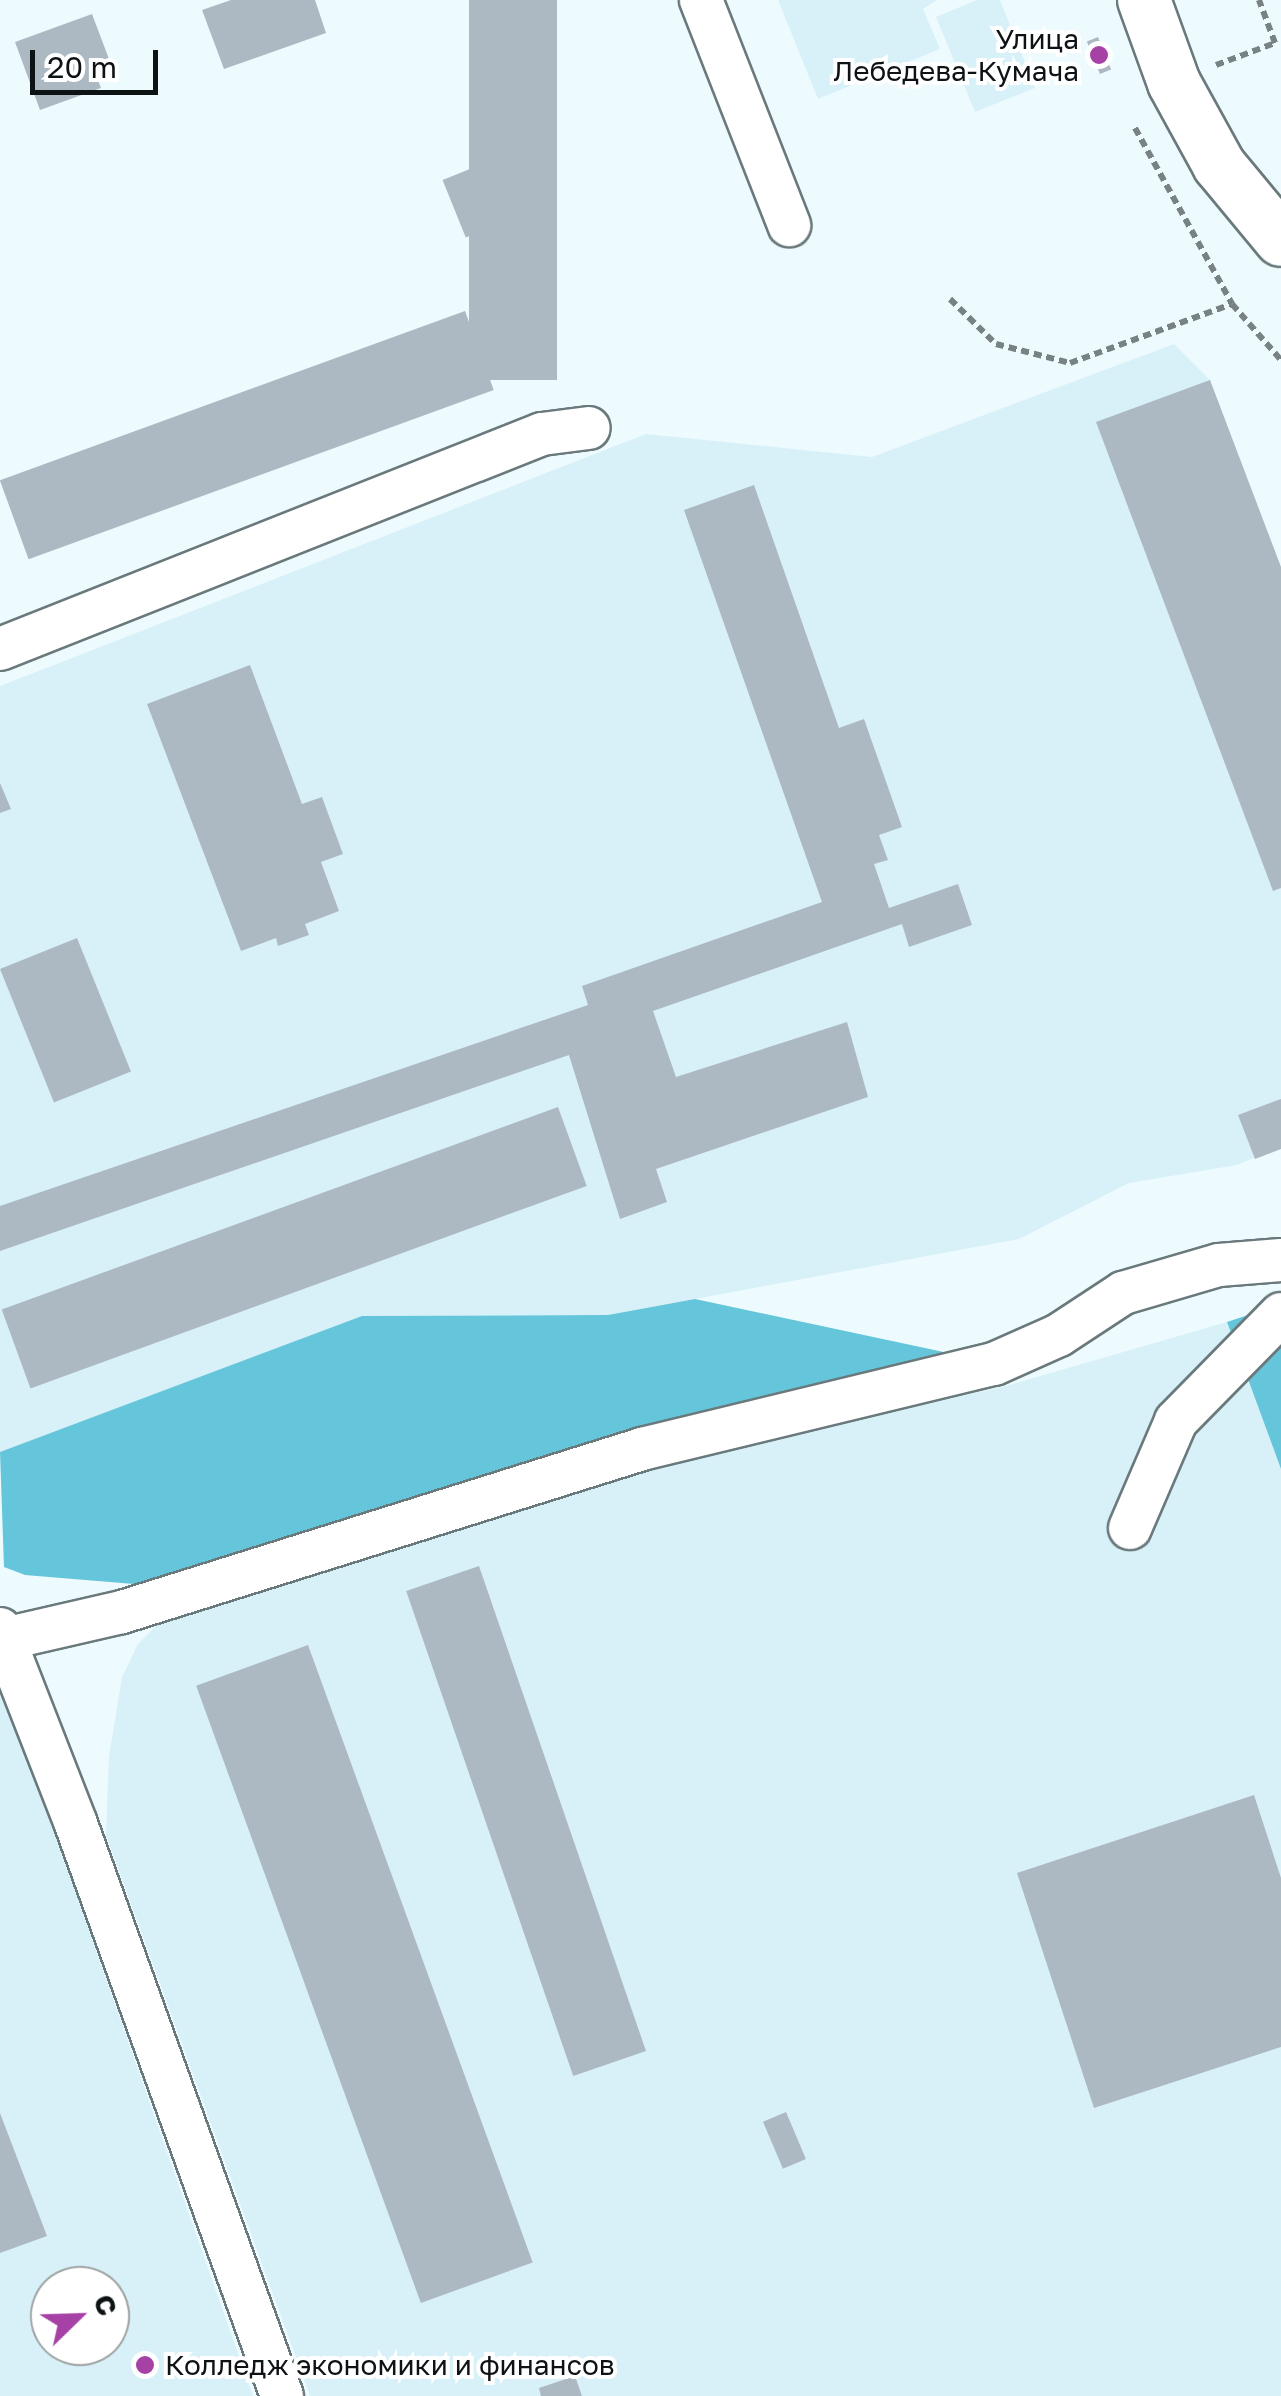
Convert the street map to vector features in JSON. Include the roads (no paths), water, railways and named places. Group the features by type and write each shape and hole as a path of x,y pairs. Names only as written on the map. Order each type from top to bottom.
{"main road":[{"path":"1144,0 1174,82 1219,166 1264,193 1281,240"}],"street":[{"path":"701,0 788,225"},
{"path":"0,649 542,434 589,428"},
{"path":"282,2396 1,1636 122,1612 642,1450 994,1364 1059,1335 1123,1293 1219,1265 1281,1260"},
{"path":"1130,1528 1176,1421 1281,1314"}],"place":[{"name":"Улица Лебедева-Кумача","path":"1099,55"},
{"name":"Колледж экономики и финансов","path":"145,2365"}]}
